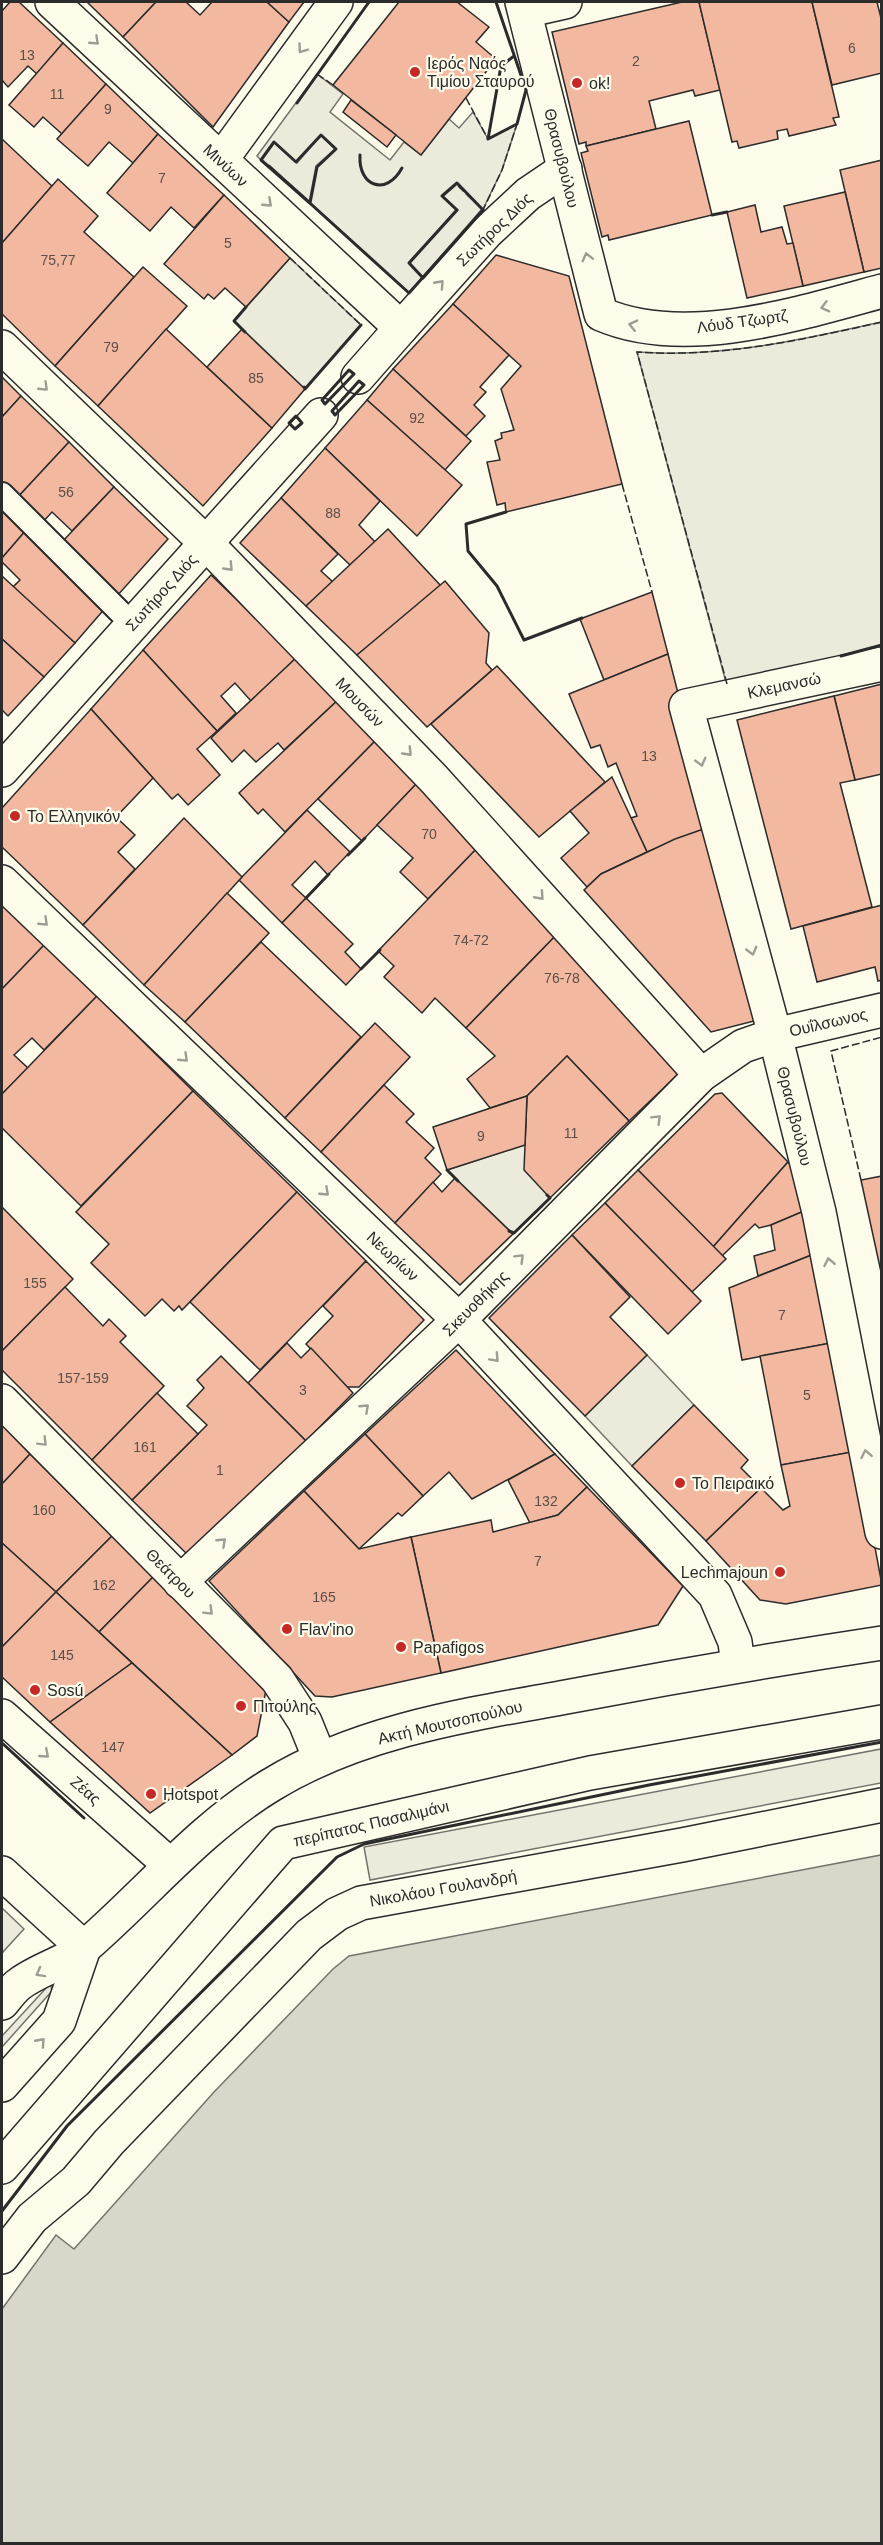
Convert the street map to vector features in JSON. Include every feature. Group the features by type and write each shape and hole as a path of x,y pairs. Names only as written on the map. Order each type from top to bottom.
{"street":[{"name":"Μινύων","path":"52,2 401,328"},
{"path":"221,160 336,2"},
{"path":"524,6 565,2"},
{"name":"Θρασυβούλου","path":"524,6 601,314"},
{"name":"Σωτήρος Διός","path":"358,377 487,232 523,198 565,169"},
{"name":"Λόυδ Τζωρτζ","path":"601,314 622,323 646,328 694,329 806,312 882,291"},
{"name":"Μουσών","path":"2,347 206,543 434,779 701,1075"},
{"name":"Σωτήρος Διός","path":"2,770 321,415"},
{"name":"Κλεμανσώ","path":"686,706 882,664"},
{"name":"Θρασυβούλου","path":"686,706 775,1035 819,1212 882,1532"},
{"name":"Νεωρίων","path":"2,882 459,1320 715,1594 735,1642 738,1665"},
{"name":"Ουΐλσωνος","path":"775,1035 882,1010"},
{"name":"Σκευοθήκης","path":"180,1582 459,1320 701,1075 743,1046 775,1035"},
{"name":"Θεάτρου","path":"2,1401 277,1679 305,1722 320,1759"},
{"name":"Ακτή Μουτσοπούλου","path":"84,1948 170,1865 237,1808 272,1784 347,1747 389,1734 513,1706 738,1665 882,1642"},
{"name":"Ζέας","path":"2,1716 170,1865"},
{"name":"περίπατος Πασαλιμάνι","path":"2,2167 283,1843 590,1773 882,1722"},
{"name":"Νικολάου Γουλανδρή","path":"2,2257 32,2218 76,2181 109,2142 277,1966 309,1935 337,1914 361,1903 882,1806"},
{"path":"2,1873 84,1948"},
{"path":"2,2003 19,1984 84,1948"},
{"path":"2,2085 59,2021 84,1948"}],"lane":[{"path":"2,494 132,624"}],"shaded area":[{"path":"317,74 343,94 330,112 390,160 404,142 421,155 449,119 459,128 473,112 488,139 517,124 502,170 483,209 457,183 443,196 456,210 409,263 423,278 409,293 310,203 317,167 335,149 321,135 296,162 274,142 261,160 257,156"},
{"path":"321,135 335,149 316,166 309,203 261,160 274,142 297,163"},
{"path":"457,183 482,209 423,277 410,263 458,210 443,196"},
{"path":"290,258 361,325 305,389 234,321"},
{"path":"881,322 881,645 727,686 637,352 730,350 791,341"},
{"path":"525,1145 550,1198 513,1234 447,1170"},
{"path":"647,1355 694,1405 632,1466 585,1416"},
{"path":"881,1749 881,1783 370,1880 364,1847"},
{"path":"881,1855 881,2543 2,2543 2,2309 56,2235 74,2249 214,2092 333,1969 349,1956"},
{"path":"2,1908 24,1929 2,1953"},
{"path":"48,1986 51,1986 52,1991 2,2047 2,2036"}],"building":[{"path":"10,2 19,2 63,43 37,74 28,66 8,87 2,80 2,11"},
{"path":"87,2 156,2 123,37"},
{"path":"156,2 186,2 200,15 212,2 267,2 289,22 213,127 123,37"},
{"path":"267,2 304,2 289,22"},
{"name":"Ιερός Ναός Τιμίου Σταυρού","path":"399,2 457,2 489,27 476,42 496,59 421,155 333,85"},
{"path":"682,2 699,2 720,90 695,96 693,90 649,101 656,129 586,146 586,142 579,144 552,32"},
{"path":"699,2 812,2 839,117 833,118 836,125 789,136 787,129 777,131 778,139 739,148 737,141 732,142"},
{"path":"812,2 877,2 882,22 882,73 832,85"},
{"path":"63,43 106,84 62,134 43,117 34,127 9,105"},
{"path":"106,84 158,134 133,163 109,142 88,166 57,139"},
{"path":"351,100 396,135 387,147 343,112"},
{"path":"689,121 712,215 609,240 608,235 602,237 581,153 588,151 586,146"},
{"path":"158,134 224,195 194,228 171,207 150,231 107,193"},
{"path":"2,139 52,186 2,243"},
{"path":"882,160 882,268 864,272 840,170"},
{"path":"58,179 98,216 84,232 134,277 55,366 2,314 2,243"},
{"path":"845,192 864,272 803,286 784,206"},
{"path":"224,195 290,258 246,307 225,288 214,299 208,294 204,299 164,264"},
{"path":"755,205 761,232 782,227 787,244 793,243 803,286 747,298 727,212"},
{"path":"496,255 569,276 622,484 506,512 505,503 497,505 487,462 500,460 495,441 502,438 501,433 514,430 501,389 521,366 453,304"},
{"path":"143,267 187,306 98,406 55,366"},
{"path":"453,304 509,355 480,387 486,392 474,405 485,416 466,436 393,369"},
{"path":"166,329 272,428 203,506 98,406"},
{"path":"242,329 305,389 272,428 207,367"},
{"path":"393,369 471,441 445,470 367,400"},
{"path":"2,377 21,396 2,417"},
{"path":"21,396 69,442 17,498 2,483 2,417"},
{"path":"367,400 462,485 417,536 325,448"},
{"path":"69,442 114,487 72,531 52,512 42,523 17,498"},
{"path":"325,448 380,501 359,525 375,542 350,565 281,498"},
{"path":"114,487 168,539 117,596 62,542"},
{"path":"281,498 338,554 321,571 333,582 306,606 240,543"},
{"path":"2,504 27,529 2,558"},
{"path":"27,529 107,606 75,643 13,587 20,580 2,562 2,558"},
{"path":"388,529 441,586 357,655 306,606"},
{"path":"211,575 297,657 251,701 235,683 221,696 236,713 217,731 143,650"},
{"path":"2,576 75,643 44,677 2,639"},
{"path":"445,581 489,633 486,663 492,670 427,727 357,655"},
{"path":"652,592 668,654 604,680 580,619"},
{"path":"2,639 44,677 8,716 2,710"},
{"path":"143,650 217,731 197,749 220,775 188,805 178,794 172,799 91,709"},
{"path":"668,654 712,826 647,852 631,818 637,816 616,763 608,767 600,745 591,748 569,694"},
{"path":"297,657 339,699 284,750 278,743 256,762 244,750 232,762 211,738"},
{"path":"497,666 605,782 539,837 431,724"},
{"path":"882,684 882,774 855,780 834,696"},
{"path":"834,696 855,780 840,783 872,907 791,929 737,720"},
{"path":"339,699 378,738 285,832 263,809 258,814 239,793"},
{"path":"91,709 153,778 116,817 135,835 118,852 135,869 83,925 2,847 2,808"},
{"path":"378,738 419,781 362,841 318,799"},
{"path":"612,777 647,852 601,874 587,887 561,858 589,833 570,811"},
{"path":"419,781 481,844 428,899 400,872 413,858 377,825"},
{"path":"307,810 350,852 328,875 315,861 292,885 306,898 282,923 239,880"},
{"path":"184,818 242,877 144,985 83,925"},
{"path":"712,826 762,1019 711,1032 584,890 601,874 675,839"},
{"path":"481,844 563,928 466,1028 435,998 422,1013 384,977 394,966 378,951"},
{"path":"227,893 269,933 185,1022 144,985"},
{"path":"306,898 353,944 345,952 361,969 346,985 282,923"},
{"path":"2,902 45,944 2,989"},
{"path":"882,905 882,980 878,981 875,967 817,982 803,926"},
{"path":"563,928 690,1063 629,1121 567,1056 527,1096 490,1108 467,1079 495,1056 466,1028"},
{"path":"261,942 361,1037 285,1118 185,1022"},
{"path":"45,944 97,996 44,1050 32,1038 14,1055 28,1068 2,1094 2,989"},
{"path":"97,996 193,1091 81,1206 2,1128 2,1094"},
{"path":"375,1023 410,1057 321,1152 285,1118"},
{"path":"567,1056 629,1121 550,1198 524,1170 527,1096"},
{"path":"384,1085 414,1114 406,1122 434,1148 425,1158 441,1174 395,1223 321,1152"},
{"path":"193,1091 297,1192 182,1310 179,1306 174,1311 162,1299 145,1316 91,1263 109,1244 76,1212"},
{"path":"722,1093 788,1162 713,1247 638,1170 715,1094"},
{"path":"527,1096 525,1145 447,1170 433,1127"},
{"path":"788,1162 802,1179 811,1208 771,1225 759,1228 755,1224 722,1256 713,1247"},
{"path":"638,1170 726,1259 692,1292 605,1203"},
{"path":"882,1176 882,1272 881,1272 861,1180"},
{"path":"455,1178 513,1234 460,1285 395,1223 433,1182 442,1192"},
{"path":"297,1192 366,1261 260,1370 190,1302"},
{"path":"605,1203 701,1301 668,1334 572,1235"},
{"path":"2,1207 73,1279 2,1351"},
{"path":"811,1208 819,1252 758,1276 754,1256 775,1250 771,1225"},
{"path":"572,1235 630,1297 610,1317 647,1355 585,1416 489,1318"},
{"path":"819,1252 836,1342 742,1360 729,1288"},
{"path":"366,1261 424,1320 359,1387 347,1387 306,1344 333,1316 323,1306"},
{"path":"65,1287 103,1326 109,1319 126,1336 120,1342 164,1386 92,1460 2,1370 2,1351"},
{"path":"836,1342 857,1451 781,1465 760,1356"},
{"path":"287,1343 301,1358 311,1348 353,1393 306,1441 248,1383"},
{"path":"456,1350 555,1454 472,1499 449,1472 423,1496 365,1434"},
{"path":"221,1356 306,1441 191,1558 132,1500 207,1425 187,1406 204,1388 197,1380"},
{"path":"157,1393 198,1434 132,1500 92,1460"},
{"path":"694,1405 748,1460 741,1468 761,1488 706,1541 632,1466"},
{"path":"2,1425 30,1454 2,1484"},
{"path":"365,1434 423,1496 402,1516 398,1513 359,1549 304,1491"},
{"path":"857,1451 882,1585 786,1604 760,1600 706,1541 761,1488 783,1510 790,1506 781,1465"},
{"path":"30,1454 112,1536 56,1592 2,1543 2,1484"},
{"path":"555,1454 587,1487 558,1515 530,1523 508,1480"},
{"path":"587,1487 683,1586 658,1625 441,1673 411,1537 491,1520 493,1532 558,1515"},
{"path":"304,1491 359,1549 411,1537 441,1673 332,1697 315,1696 209,1581"},
{"path":"112,1536 153,1577 99,1632 56,1592"},
{"path":"2,1543 56,1592 2,1647"},
{"path":"153,1577 266,1690 257,1736 232,1755 99,1632"},
{"path":"56,1592 132,1663 50,1722 2,1677 2,1647"},
{"path":"132,1663 232,1755 150,1813 50,1722"}],"fence":[{"path":"317,74 333,85"},
{"path":"466,98 488,139"},
{"path":"458,186 483,210 502,170 517,124"},
{"path":"290,258 361,325"},
{"path":"727,684 637,352 730,350 791,341 882,322"},
{"path":"622,484 652,592"},
{"path":"861,1180 831,1051 882,1037"}],"wall":[{"path":"297,103 369,2"},
{"path":"496,2 526,90 517,124 488,139 501,66 514,56"},
{"path":"321,135 336,149 317,167 310,203 261,160 274,142 296,162 321,135"},
{"path":"360,155 363,174 374,184 388,183 402,168"},
{"path":"269,166 409,293 483,210"},
{"path":"457,183 483,210 423,278 409,263 457,210 442,196 457,183"},
{"path":"712,215 727,212"},
{"path":"245,332 234,321 246,307"},
{"path":"304,387 305,389 361,325"},
{"path":"349,370 354,374 325,404 322,400 349,370"},
{"path":"359,381 364,385 335,415 332,411 359,381"},
{"path":"296,416 302,423 295,429 289,423 296,416"},
{"path":"506,512 466,524 468,551 497,586 524,640 582,618"},
{"path":"841,656 882,645"},
{"path":"348,855 365,838"},
{"path":"306,898 329,874"},
{"path":"361,969 380,950"},
{"path":"447,1170 458,1181"},
{"path":"509,1231 514,1233 550,1198 547,1195"},
{"path":"2,2211 67,2126 337,1857 364,1844 649,1785 882,1742"},
{"path":"2,1743 84,1818"}],"place":[{"name":"Ιερός Ναός Τιμίου Σταυρού","path":"415,72"},
{"name":"ok!","path":"577,83"},
{"name":"Το Ελληνικόν","path":"15,816"},
{"name":"Το Πειραικό","path":"680,1483"},
{"name":"Lechmajoun","path":"780,1572"},
{"name":"Flav'ino","path":"287,1629"},
{"name":"Papafigos","path":"401,1647"},
{"name":"Sosú","path":"35,1690"},
{"name":"Πιτούλης","path":"241,1706"},
{"name":"Hotspot","path":"151,1794"}]}
